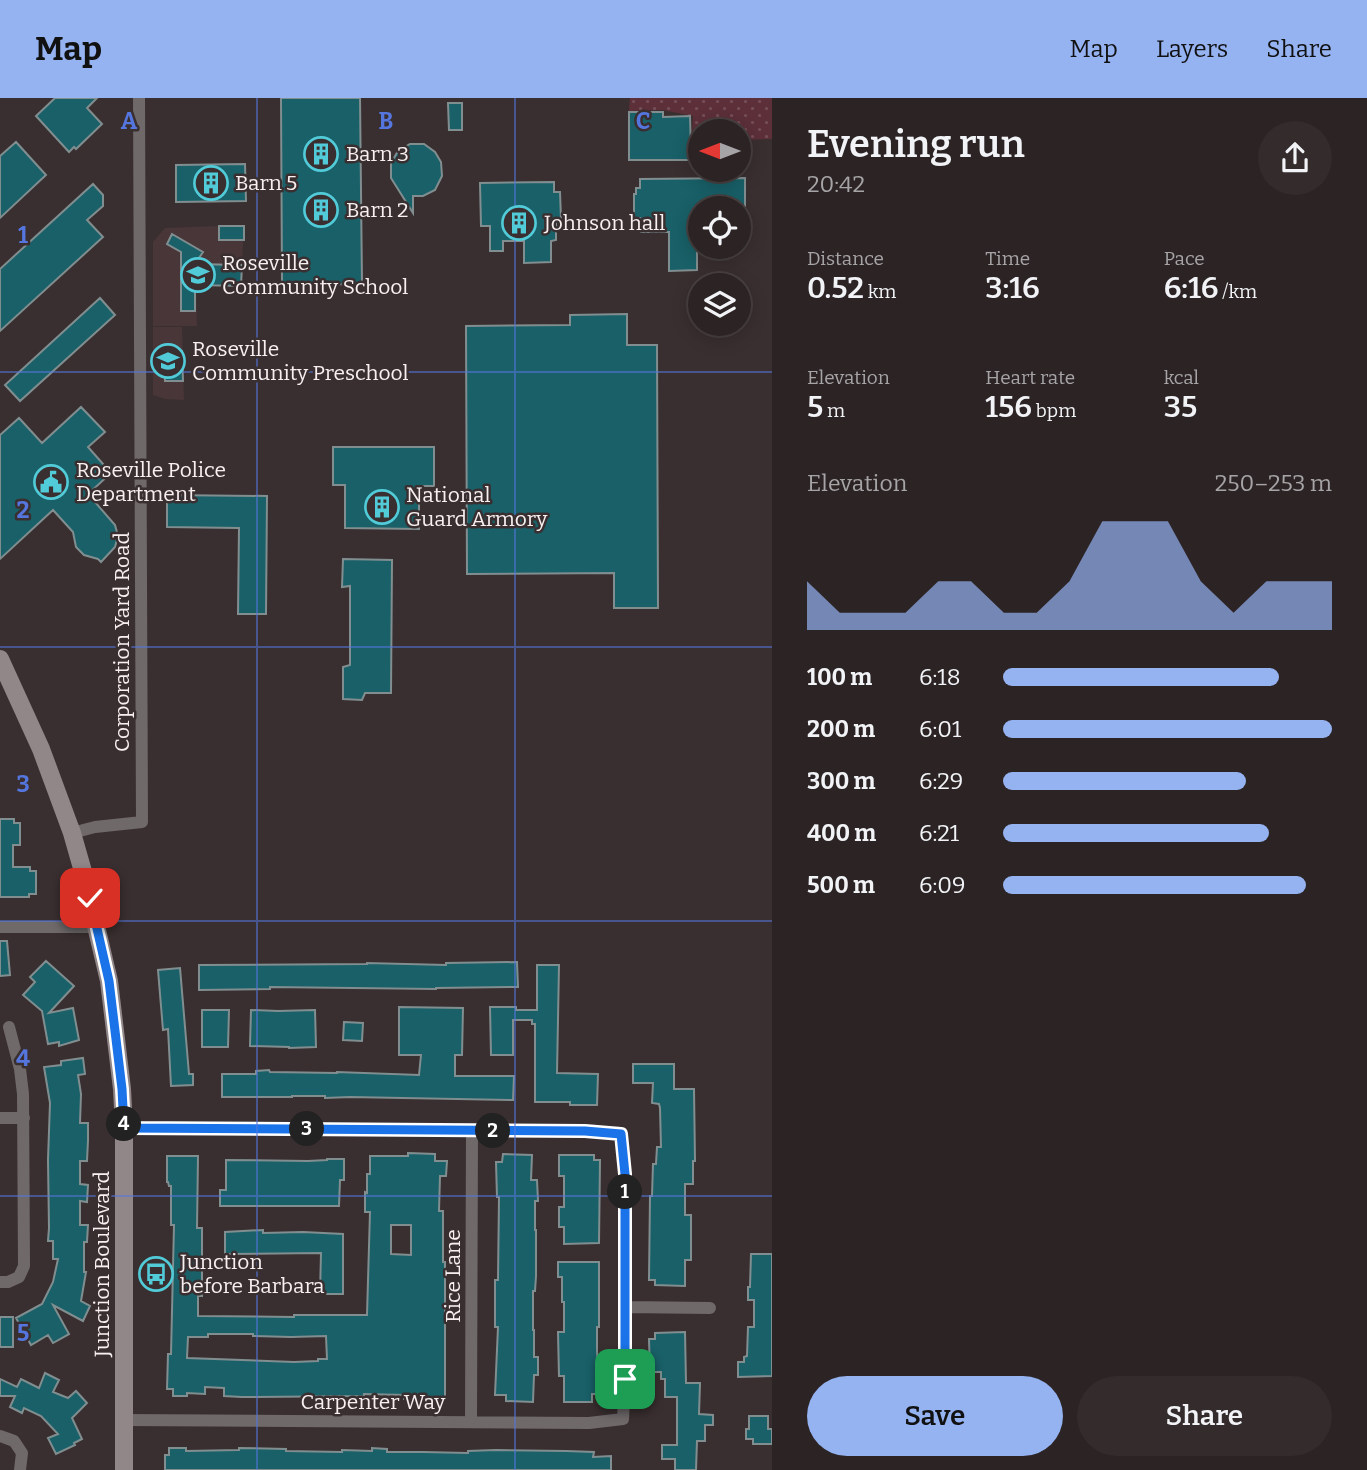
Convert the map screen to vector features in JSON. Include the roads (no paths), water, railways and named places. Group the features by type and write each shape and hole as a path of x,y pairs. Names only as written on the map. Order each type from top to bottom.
{"main road":[{"name":"Junction Boulevard","path":"0,659 41,750 72,833 109,981 121,1077 124,1128 124,1470"}],"street":[{"name":"Corporation Yard Road","path":"72,833 95,827 142,822 139,98"},
{"path":"0,927 96,927"},
{"path":"0,1282 19,1277 24,1266 24,1118 20,1069 9,1027"},
{"path":"0,1118 24,1118"},
{"path":"124,1128 585,1131 621,1134 625,1174 625,1307 710,1308"},
{"name":"Rice Lane","path":"471,1422 472,1130"},
{"name":"Carpenter Way","path":"124,1420 589,1423 622,1419 625,1307"},
{"path":"0,1436 14,1441 22,1453 20,1470"}],"place":[{"name":"Barn 3","path":"321,154"},
{"name":"Barn 5","path":"211,183"},
{"name":"Barn 2","path":"321,210"},
{"name":"Johnson hall","path":"519,223"},
{"name":"Roseville Community School","path":"198,275"},
{"name":"Roseville Community Preschool","path":"168,361"},
{"name":"Roseville Police Department","path":"51,482"},
{"name":"National Guard Armory","path":"382,507"},
{"name":"Junction before Barbara","path":"156,1274"}]}
